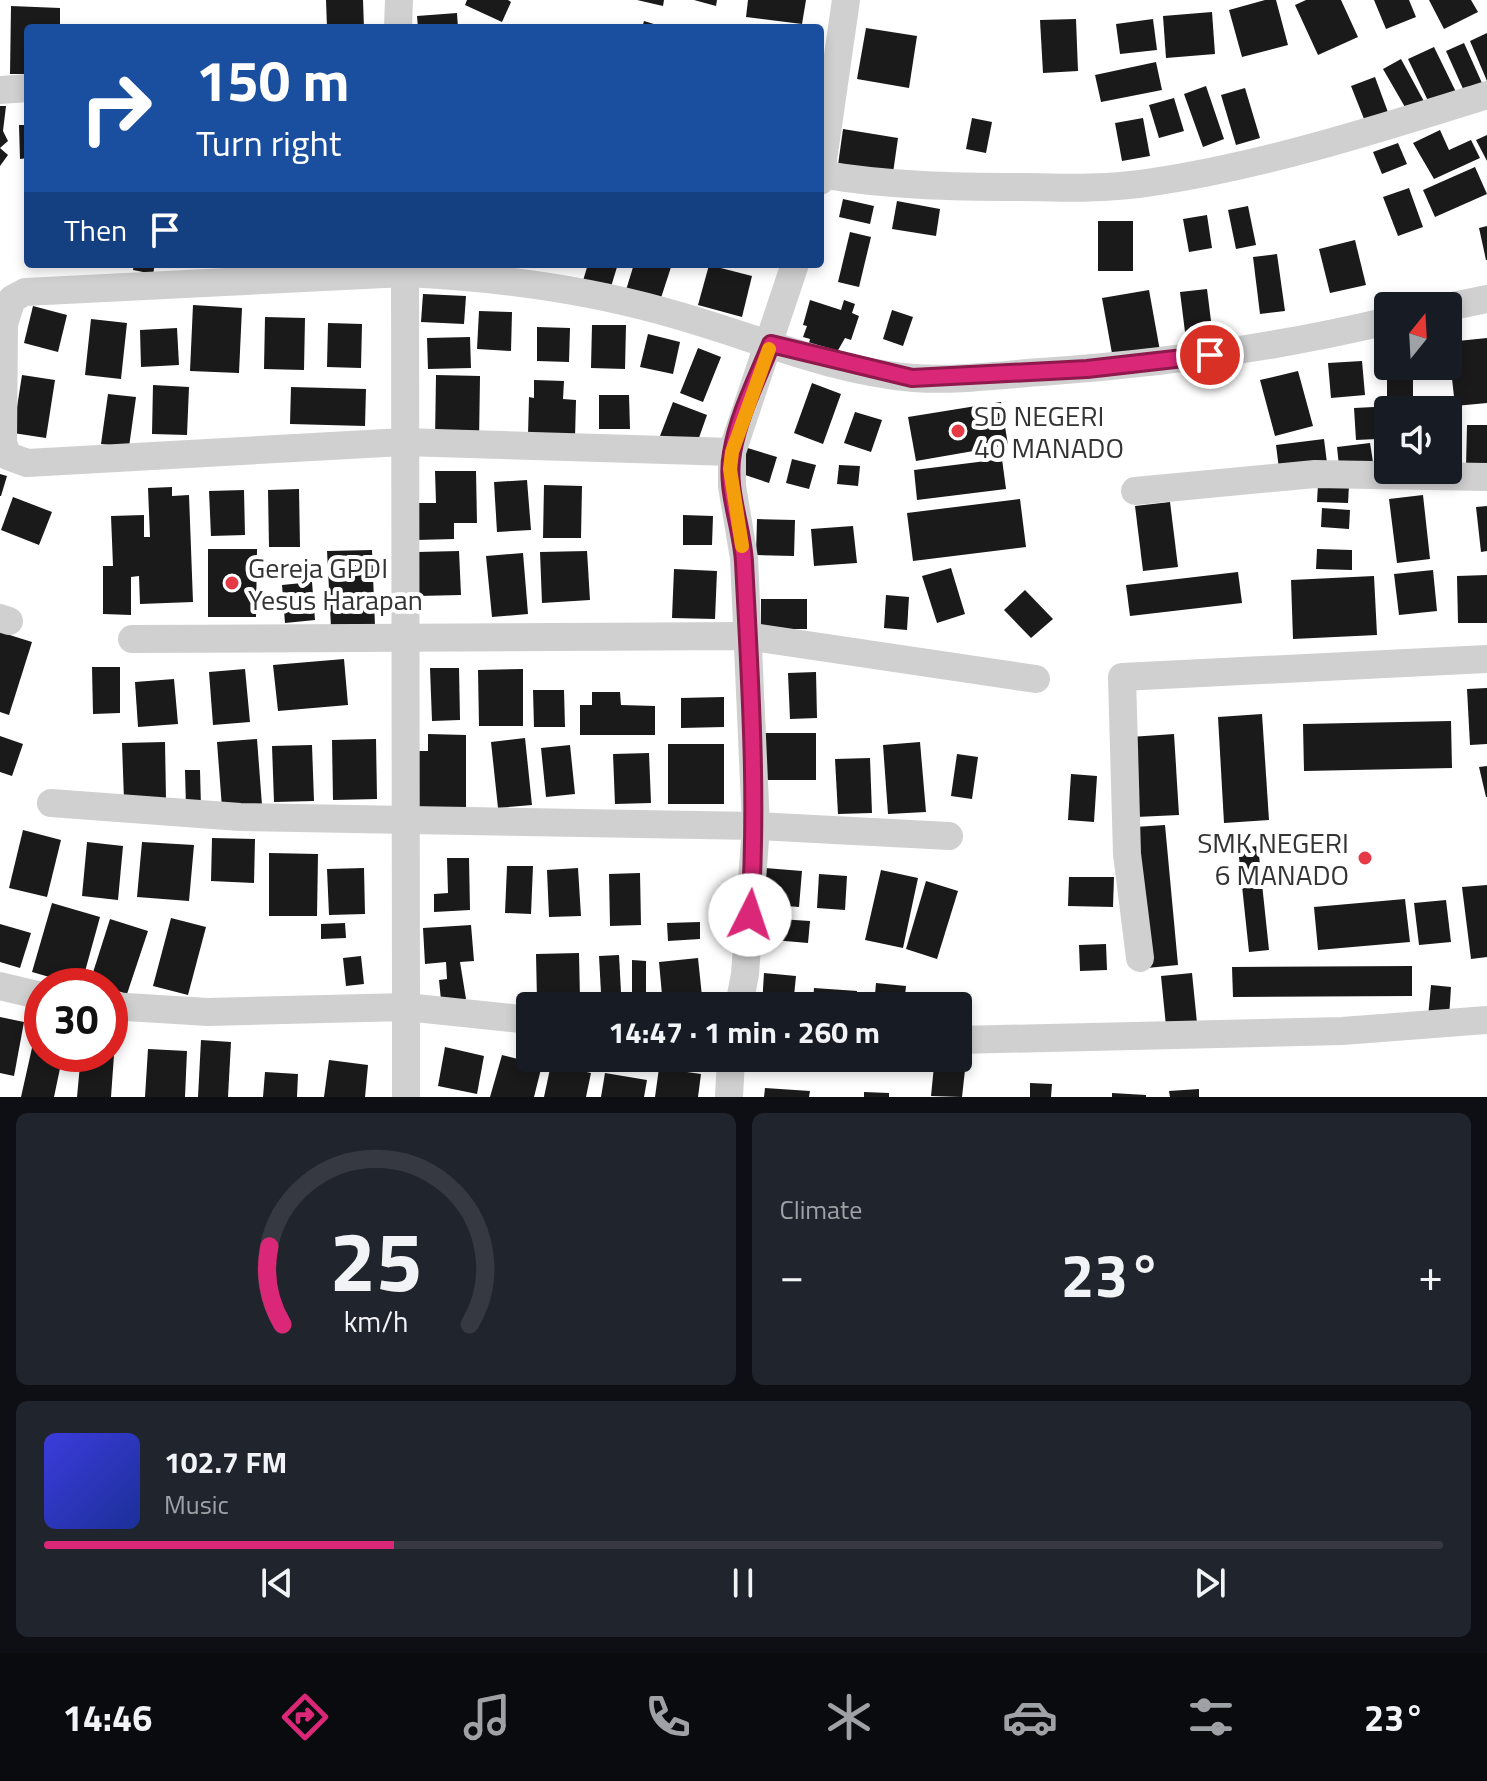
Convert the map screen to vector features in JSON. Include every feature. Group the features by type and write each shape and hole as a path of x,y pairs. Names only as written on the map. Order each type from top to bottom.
{"street":[{"path":"398,24 399,0"},
{"path":"824,156 846,0"},
{"path":"0,90 24,88"},
{"path":"824,177 972,187 1066,188 1151,183 1360,135 1487,95"},
{"path":"405,268 406,1097"},
{"path":"732,452 403,442 27,463 8,456 3,443 4,324 12,299 17,294 405,268 511,281 661,310 771,344 912,378 1087,369 1210,355 1374,324"},
{"path":"742,992 756,826 744,558 730,469 732,452 771,344 794,268"},
{"path":"1462,304 1487,299"},
{"path":"1135,491 1315,474 1487,477"},
{"path":"132,639 746,636 1036,679"},
{"path":"1140,958 1127,854 1122,677 1487,659"},
{"path":"51,803 197,815 756,826 949,836"},
{"path":"0,986 24,992"},
{"path":"128,1007 208,1012 406,1007 516,1019"},
{"path":"972,1040 1327,1032 1487,1020"},
{"path":"729,1097 730,1072"}],"building":[{"path":"326,0 363,0 364,24 327,24"},
{"path":"467,0 511,2 502,22 465,5"},
{"path":"637,0 664,0 663,6"},
{"path":"694,0 717,0 716,6"},
{"path":"748,0 806,0 802,24 746,17"},
{"path":"1276,0 1288,45 1242,57 1229,10"},
{"path":"1306,0 1341,0 1358,37 1318,55 1295,5"},
{"path":"1374,0 1409,0 1416,17 1386,29"},
{"path":"1429,0 1471,0 1478,12 1444,29"},
{"path":"11,6 60,8 60,24 24,24 24,74 10,74"},
{"path":"1212,12 1215,54 1166,58 1163,16"},
{"path":"457,13 458,24 418,24 417,16"},
{"path":"1076,19 1078,71 1043,73 1040,20"},
{"path":"1153,19 1157,50 1120,54 1116,24"},
{"path":"866,28 917,36 909,88 857,79"},
{"path":"1487,33 1487,81 1470,41"},
{"path":"1464,43 1482,83 1464,91 1446,51"},
{"path":"1434,47 1456,92 1430,105 1408,59"},
{"path":"1401,59 1426,105 1409,114 1383,69"},
{"path":"1156,62 1162,90 1101,102 1095,75"},
{"path":"1375,77 1389,115 1366,124 1351,86"},
{"path":"1206,86 1224,139 1203,147 1184,94"},
{"path":"1245,88 1260,138 1236,145 1221,95"},
{"path":"1174,98 1184,131 1159,138 1149,105"},
{"path":"0,106 6,106 3,131 8,141 0,148"},
{"path":"972,118 992,122 986,153 966,149"},
{"path":"1143,118 1150,156 1122,161 1115,123"},
{"path":"19,125 24,125 24,158 20,159"},
{"path":"843,129 898,138 893,173 838,165"},
{"path":"1440,130 1449,150 1471,140 1480,158 1434,179 1413,143"},
{"path":"1487,135 1487,161 1476,140"},
{"path":"1398,143 1407,164 1382,174 1373,152"},
{"path":"0,148 8,155 0,166"},
{"path":"1475,167 1487,194 1435,217 1423,190"},
{"path":"1409,188 1423,227 1398,236 1383,197"},
{"path":"843,199 874,206 870,224 839,217"},
{"path":"897,201 940,209 936,236 892,229"},
{"path":"1248,206 1256,245 1236,249 1228,210"},
{"path":"1207,215 1212,248 1189,252 1183,219"},
{"path":"1098,221 1133,221 1133,271 1098,271"},
{"path":"1487,226 1487,260 1486,260 1479,228"},
{"path":"850,232 871,237 859,287 838,282"},
{"path":"1355,240 1366,285 1330,293 1319,249"},
{"path":"1277,254 1285,311 1260,314 1253,257"},
{"path":"133,268 154,268 153,274"},
{"path":"587,268 617,268 609,293 582,284"},
{"path":"633,268 671,268 660,301 626,290"},
{"path":"708,268 752,276 742,317 698,305"},
{"path":"1207,289 1212,329 1185,332 1180,292"},
{"path":"1149,290 1160,351 1113,359 1102,298"},
{"path":"423,294 466,296 464,324 421,322"},
{"path":"810,300 841,310 844,300 855,304 852,313 859,316 851,340 845,338 833,359 807,351 810,339 803,337 807,326 803,325"},
{"path":"193,305 242,308 239,373 190,371"},
{"path":"33,306 67,315 58,352 24,343"},
{"path":"892,310 913,317 903,346 883,339"},
{"path":"479,311 512,312 511,351 477,349"},
{"path":"265,317 305,318 304,370 264,369"},
{"path":"91,319 127,323 121,379 85,375"},
{"path":"328,323 362,324 361,368 327,367"},
{"path":"592,325 626,325 625,369 591,368"},
{"path":"537,327 570,328 569,362 537,361"},
{"path":"177,328 179,365 141,367 140,330"},
{"path":"648,334 680,342 673,374 640,367"},
{"path":"470,337 471,368 428,369 427,338"},
{"path":"1487,338 1487,403 1462,405 1462,396 1454,396 1452,380 1462,380 1462,341"},
{"path":"698,348 721,357 703,402 680,393"},
{"path":"1362,361 1365,395 1331,398 1328,363"},
{"path":"1298,371 1313,426 1275,436 1260,380"},
{"path":"22,375 55,380 46,438 13,433"},
{"path":"436,375 480,376 479,441 435,440"},
{"path":"534,380 564,381 563,399 576,400 575,438 528,435 529,397 534,398"},
{"path":"1387,380 1413,380 1413,396 1387,396"},
{"path":"812,383 841,394 823,444 794,433"},
{"path":"153,385 189,387 187,435 152,434"},
{"path":"291,387 366,389 365,426 290,424"},
{"path":"108,394 136,397 129,447 101,444"},
{"path":"599,395 629,395 630,429 599,429"},
{"path":"673,402 707,415 695,449 660,436"},
{"name":"SD NEGERI 40 MANADO","path":"1001,402 1008,445 916,461 908,417"},
{"path":"1374,407 1374,439 1356,440 1354,408"},
{"path":"855,412 882,420 871,452 844,443"},
{"path":"1467,425 1487,425 1487,467 1466,467"},
{"path":"1324,439 1327,463 1279,469 1276,445"},
{"path":"1370,443 1373,462 1339,466 1337,447"},
{"path":"741,446 777,457 769,483 733,471"},
{"path":"792,459 816,465 809,489 786,483"},
{"path":"1002,459 1006,489 917,500 914,470"},
{"path":"839,465 860,466 858,486 837,484"},
{"path":"435,471 476,471 477,523 454,523 454,539 416,540 415,503 436,503"},
{"path":"0,474 7,476 1,496 0,496"},
{"path":"527,480 531,530 497,532 494,482"},
{"path":"1318,484 1349,486 1348,503 1317,502"},
{"path":"544,485 582,486 581,538 543,538"},
{"path":"172,487 172,496 189,495 193,602 140,604 139,576 131,577 131,615 103,614 103,566 113,566 111,516 144,515 144,537 150,537 148,488"},
{"path":"299,489 300,547 269,547 268,490"},
{"path":"244,490 245,535 211,536 209,491"},
{"path":"1423,495 1430,559 1397,563 1389,499"},
{"path":"13,497 52,512 39,545 1,530"},
{"path":"1020,499 1026,547 913,561 907,513"},
{"path":"1170,502 1178,567 1143,571 1135,506"},
{"path":"1487,506 1487,551 1481,552 1476,507"},
{"path":"1322,508 1350,510 1349,529 1321,527"},
{"path":"683,515 713,516 712,545 683,545"},
{"path":"757,519 795,520 794,556 756,555"},
{"path":"853,526 857,563 814,566 811,529"},
{"name":"Gereja GPDI Yesus Harapan","path":"208,549 257,549 256,617 208,617"},
{"path":"1317,549 1352,550 1352,570 1316,569"},
{"path":"372,550 375,626 331,627 327,551"},
{"path":"459,551 461,595 418,596 417,552"},
{"path":"587,551 590,600 542,603 540,552"},
{"path":"523,553 528,614 492,617 486,556"},
{"path":"951,568 965,614 937,623 922,576"},
{"path":"674,569 717,571 715,619 672,618"},
{"path":"1433,570 1437,611 1399,615 1394,574"},
{"path":"1238,572 1242,603 1130,616 1126,585"},
{"path":"1487,575 1487,623 1458,623 1457,576"},
{"path":"1374,576 1377,635 1293,639 1291,580"},
{"path":"312,582 315,620 285,623 282,585"},
{"path":"1025,590 1053,619 1031,638 1004,610"},
{"path":"886,595 909,597 907,630 884,628"},
{"path":"761,599 807,599 807,629 761,629"},
{"path":"0,632 32,642 9,715 0,712"},
{"path":"344,659 348,705 278,711 273,665"},
{"path":"92,667 120,667 120,713 93,714"},
{"path":"430,668 459,668 460,720 432,721"},
{"path":"245,669 250,722 213,725 209,672"},
{"path":"523,669 523,726 479,726 478,670"},
{"path":"816,672 817,718 790,719 788,673"},
{"path":"174,679 178,724 138,727 135,682"},
{"path":"1487,688 1487,744 1470,745 1467,689"},
{"path":"533,690 564,690 565,727 534,727"},
{"path":"592,692 620,692 621,705 655,706 655,735 580,735 580,705 592,705"},
{"path":"724,697 724,727 681,728 681,698"},
{"path":"1262,714 1269,820 1224,823 1218,717"},
{"path":"1451,721 1452,768 1304,771 1303,724"},
{"path":"760,733 816,733 816,780 760,780"},
{"path":"428,734 466,735 466,811 406,811 414,751 428,751"},
{"path":"1174,734 1179,815 1136,817 1130,737"},
{"path":"0,736 23,744 12,776 0,772"},
{"path":"525,738 532,805 498,808 491,742"},
{"path":"257,739 262,805 222,808 217,742"},
{"path":"376,739 377,799 333,800 332,740"},
{"path":"165,742 166,799 124,800 122,743"},
{"path":"920,742 926,812 888,814 883,745"},
{"path":"668,744 724,744 724,804 668,804"},
{"path":"312,745 314,801 274,802 272,746"},
{"path":"570,745 575,794 546,797 541,748"},
{"path":"649,753 651,803 615,804 613,754"},
{"path":"957,754 978,757 972,799 951,796"},
{"path":"870,758 872,813 838,814 835,759"},
{"path":"1487,766 1487,797 1486,797 1479,767"},
{"path":"185,770 200,770 201,808 186,808"},
{"path":"1071,774 1097,776 1094,822 1068,820"},
{"path":"1165,825 1178,965 1147,968 1135,827"},
{"path":"23,830 61,840 47,897 9,888"},
{"path":"212,838 255,839 254,883 211,881"},
{"path":"87,842 123,846 118,900 82,896"},
{"path":"142,842 194,845 189,901 137,897"},
{"path":"1258,846 1269,950 1249,952 1238,848"},
{"path":"269,853 318,854 317,916 269,916"},
{"path":"447,858 469,858 470,910 434,912 434,894 448,893"},
{"path":"507,866 533,866 531,914 505,913"},
{"path":"364,868 365,914 329,915 327,869"},
{"path":"578,868 581,916 549,917 547,870"},
{"path":"765,868 802,871 799,907 762,904"},
{"path":"881,870 918,878 903,948 865,940"},
{"path":"640,873 641,925 610,926 609,874"},
{"path":"819,874 847,876 845,910 817,908"},
{"path":"1069,877 1114,877 1113,907 1068,906"},
{"path":"926,881 958,891 937,959 906,949"},
{"path":"1487,885 1487,957 1471,959 1462,887"},
{"path":"1405,899 1410,942 1318,950 1314,907"},
{"path":"1446,900 1451,942 1419,945 1414,903"},
{"path":"52,903 100,917 86,968 33,968"},
{"path":"171,918 206,927 188,995 153,986"},
{"path":"763,918 810,921 808,943 762,939"},
{"path":"110,919 148,931 128,991 128,968 94,968"},
{"path":"700,922 700,939 668,941 667,923"},
{"path":"345,923 346,938 321,939 321,924"},
{"path":"0,924 31,933 20,968 0,962"},
{"path":"471,925 474,961 460,962 466,999 441,1000 439,980 447,979 446,962 425,964 423,928"},
{"path":"1106,944 1107,970 1080,971 1079,945"},
{"path":"579,953 580,992 537,992 536,954"},
{"path":"619,955 621,992 601,992 599,956"},
{"path":"361,956 364,984 346,986 343,958"},
{"path":"698,958 702,992 662,992 659,962"},
{"path":"632,960 646,961 646,992 632,992"},
{"path":"1412,966 1412,996 1233,997 1232,967"},
{"path":"764,973 796,976 794,992 763,992"},
{"path":"1192,973 1197,1023 1166,1026 1161,976"},
{"path":"876,983 906,986 905,992 875,992"},
{"path":"1431,985 1451,987 1449,1018 1428,1017"},
{"path":"814,988 857,991 857,992 814,992"},
{"path":"0,1017 24,1022 14,1076 0,1073"},
{"path":"201,1040 231,1042 228,1097 198,1097"},
{"path":"445,1047 484,1056 477,1094 438,1086"},
{"path":"148,1049 187,1051 185,1097 145,1097"},
{"path":"502,1055 516,1058 516,1072 540,1072 534,1097 490,1097"},
{"path":"329,1060 368,1065 365,1097 324,1097"},
{"path":"27,1072 59,1072 54,1097 21,1097"},
{"path":"79,1072 113,1072 111,1097 77,1097"},
{"path":"265,1072 298,1074 297,1097 263,1097"},
{"path":"549,1072 591,1073 586,1097 544,1097"},
{"path":"658,1072 701,1074 698,1097 655,1097"},
{"path":"933,1072 965,1072 962,1097 931,1096"},
{"path":"605,1073 647,1080 644,1097 601,1097"},
{"path":"1030,1083 1052,1084 1051,1097 1030,1097"},
{"path":"765,1088 810,1091 809,1097 764,1097"},
{"path":"1199,1089 1199,1097 1170,1097 1169,1091"},
{"path":"864,1092 889,1093 889,1097 864,1097"},
{"path":"1112,1093 1146,1095 1146,1097 1112,1097"}],"slow traffic":[{"path":"742,546 730,469 732,452 769,349"}],"place":[{"name":"SD NEGERI 40 MANADO","path":"958,431"},
{"name":"Gereja GPDI Yesus Harapan","path":"232,583"},
{"name":"SMK NEGERI 6 MANADO","path":"1365,858"}],"route":[{"path":"750,915 756,826 744,558 730,469 732,452 748,403 771,344 856,367 912,378 1087,369 1210,355"}]}
